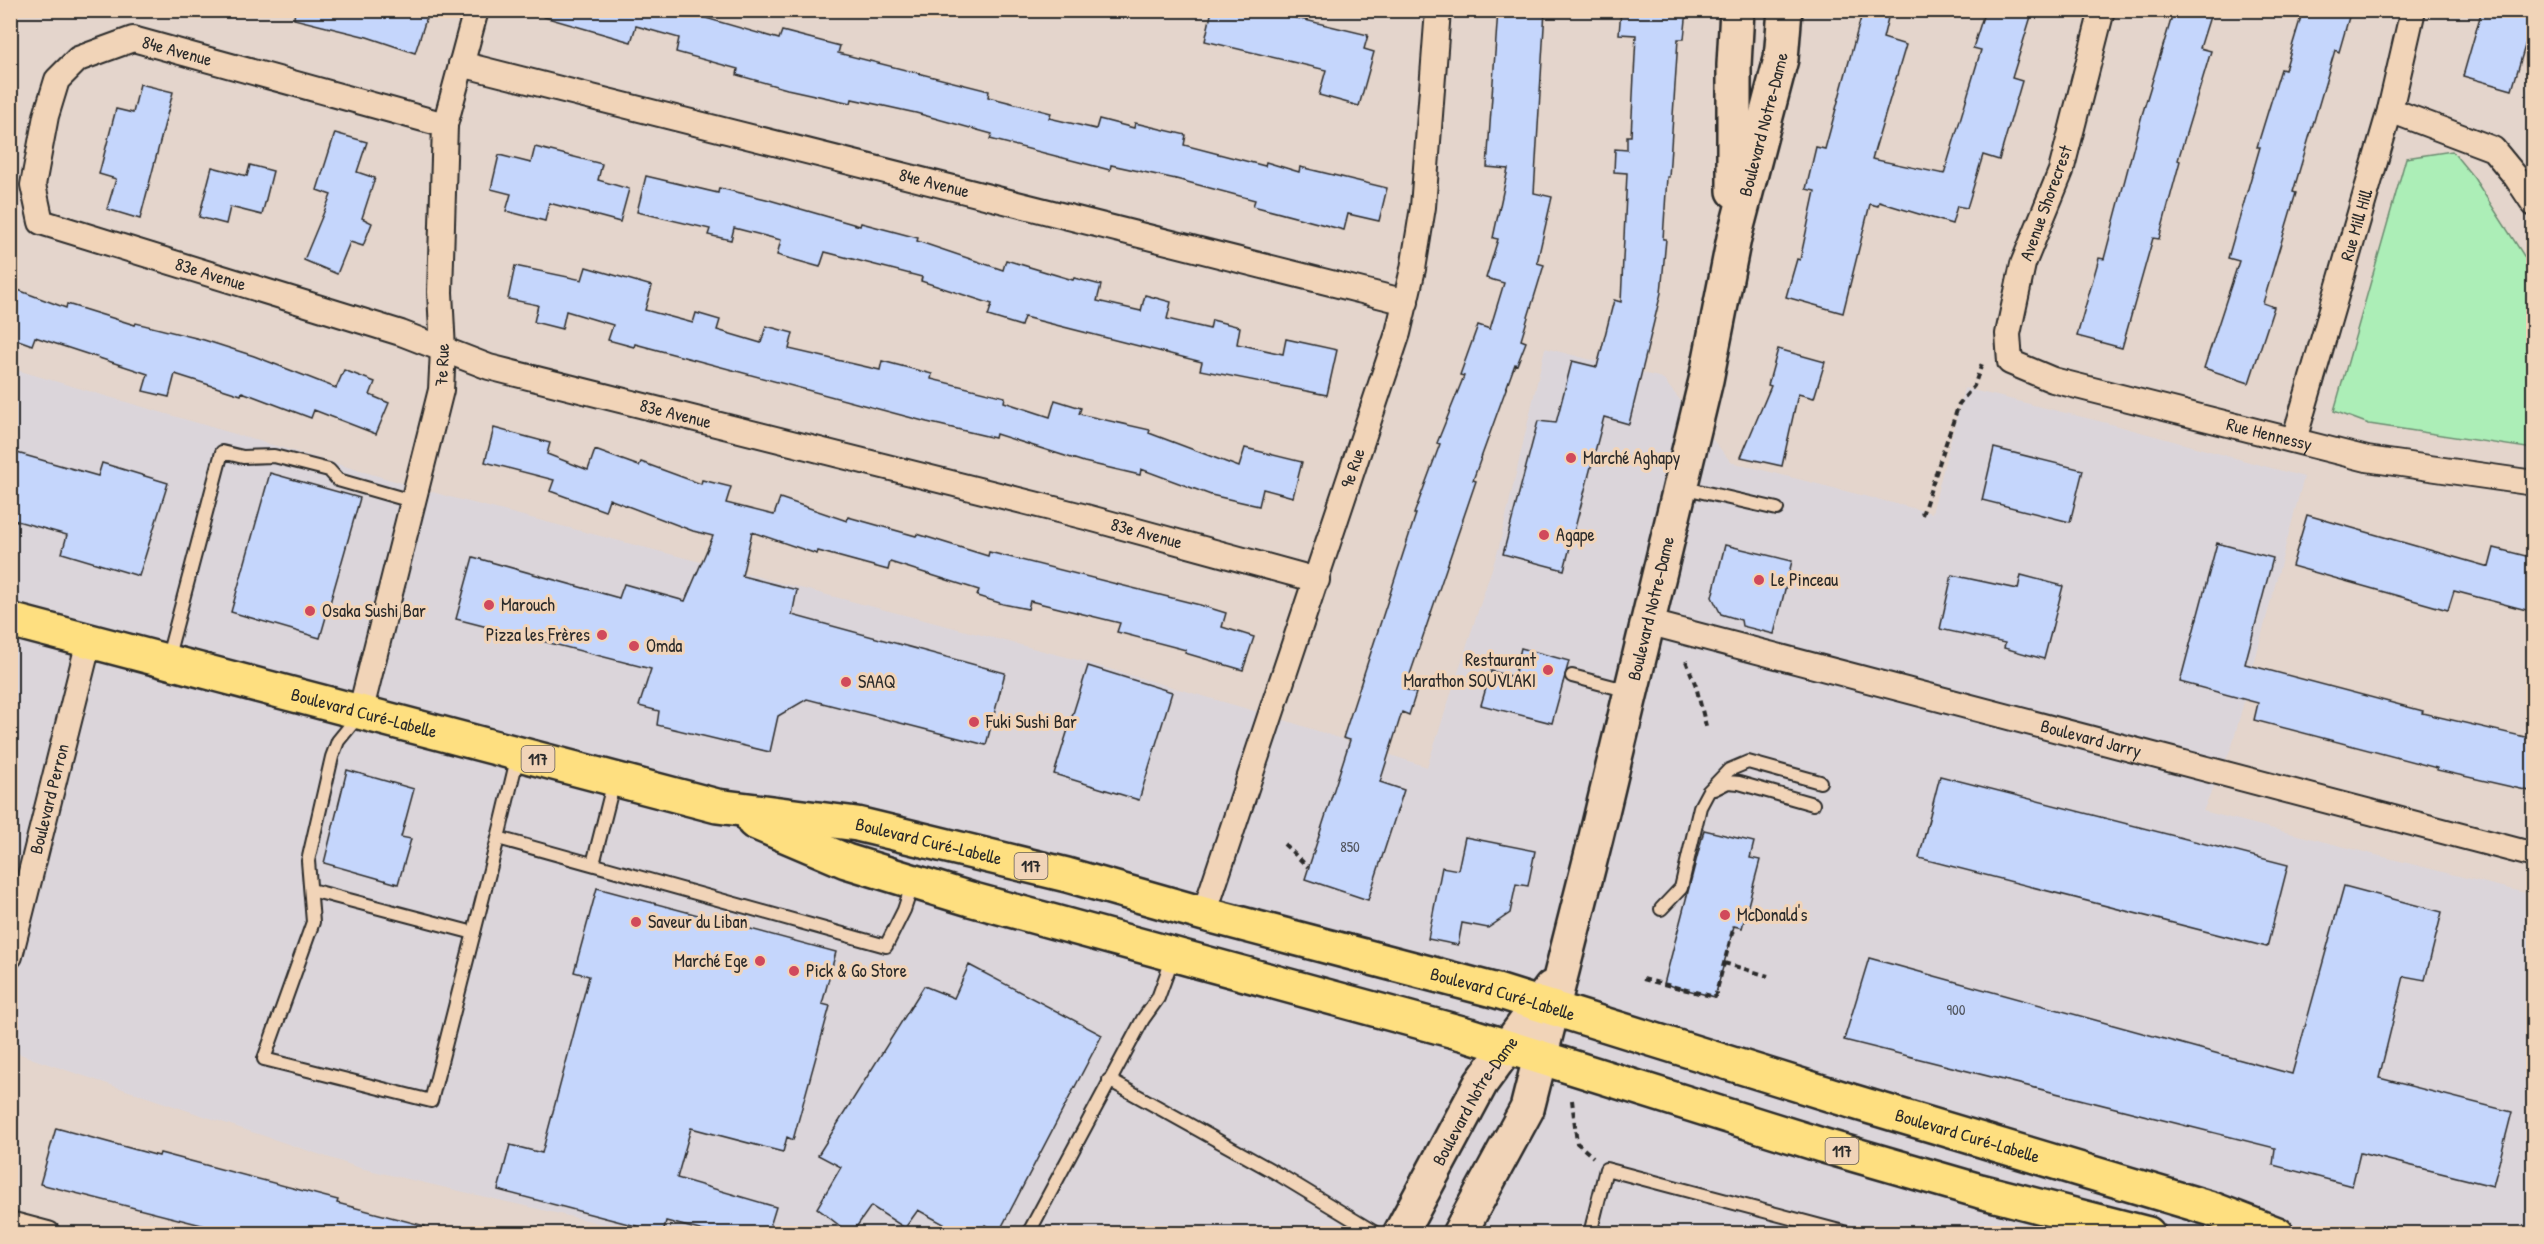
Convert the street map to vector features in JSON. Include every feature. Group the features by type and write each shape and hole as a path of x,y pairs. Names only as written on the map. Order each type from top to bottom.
{"main road":[{"name":"Boulevard Curé-Labelle","path":"10,620 717,806 856,824 1067,875 1546,1005 1851,1101 2212,1209 2277,1233"},
{"name":"Boulevard Curé-Labelle","path":"717,806 846,861 1174,956 1540,1057 1821,1145 1980,1191 2148,1233"}],"street":[{"name":"7e Rue","path":"360,713 439,403 443,350 440,292 446,125 476,10"},
{"name":"9e Rue","path":"1204,914 1317,580 1406,302 1418,241 1427,176 1438,10"},
{"name":"Boulevard Notre-Dame","path":"1734,238 1734,64 1737,10"},
{"name":"Boulevard Notre-Dame","path":"1400,1233 1481,1083 1546,1005 1561,975 1711,357 1734,238 1781,59 1785,10"},
{"name":"Avenue Shorecrest","path":"2010,362 2008,333 2023,264 2061,171 2102,10"},
{"name":"Rue Mill Hill","path":"2294,440 2390,110 2413,10"},
{"name":"84e Avenue","path":"41,222 33,184 46,116 57,80 78,59 133,39 446,125"},
{"name":"84e Avenue","path":"461,64 1406,302"},
{"path":"2390,110 2493,149 2534,204"},
{"name":"83e Avenue","path":"41,222 402,333 489,367 1074,514 1317,580"},
{"name":"Rue Hennessy","path":"2010,362 2053,380 2367,459 2534,483"},
{"name":"Boulevard Jarry","path":"1647,622 2534,855"},
{"name":"Boulevard Perron","path":"10,956 89,641"},
{"name":"Boulevard Notre-Dame","path":"1459,1233 1527,1109 1540,1057 1546,1005"},
{"path":"10,1224 48,1233"}],"lane":[{"path":"167,662 222,452 243,457 274,456 329,470 338,480 415,502"},
{"path":"1680,486 1777,509"},
{"path":"1572,676 1630,691"},
{"path":"360,713 338,741 332,757 308,861 314,922 264,1059 430,1101 518,754"},
{"path":"1661,909 1681,888 1700,807 1708,792 1729,770 1748,762 1820,782"},
{"path":"593,864 615,780"},
{"path":"1708,792 1728,782 1739,783 1813,804"},
{"path":"498,838 886,946 904,910 914,881"},
{"path":"311,890 474,933"},
{"path":"1028,1233 1109,1080 1143,1019 1158,998 1174,956"},
{"path":"1109,1080 1278,1174 1377,1233"},
{"path":"1590,1233 1606,1169 1851,1233"}],"path":[{"path":"1922,515 1959,404 1974,386 1984,356"},
{"path":"1686,661 1696,686 1707,730"},
{"path":"1284,844 1308,867"},
{"path":"1643,979 1715,997 1734,926"},
{"path":"1724,963 1768,976"},
{"path":"1572,1093 1577,1143 1606,1169"}],"shaded area":[{"path":"1545,348 1662,378 1731,462 1932,513 1964,388 2115,425 2304,477 2232,746 2203,811 2533,895 2533,1233 642,1233 360,1168 10,1050 10,368 446,496 1078,660 1272,716 1427,767 1499,547"}],"green space":[{"path":"2452,151 2474,178 2533,270 2533,449 2369,424 2334,411 2406,158"}],"building":[{"path":"295,10 429,10 415,53 367,37 294,19"},
{"path":"545,10 678,10 779,39 782,31 840,46 838,53 989,91 988,97 1051,113 1049,118 1096,129 1099,119 1134,128 1135,123 1186,135 1184,145 1265,166 1266,162 1299,172 1300,167 1387,188 1379,221 1348,214 1344,230 1253,206 1255,200 1176,179 1111,165 1110,170 990,139 992,134 916,113 852,99 851,103 787,89 737,75 738,69 676,52 679,38 636,26 631,42 544,17"},
{"path":"1212,10 1263,10 1368,35 1364,49 1374,52 1359,106 1319,95 1326,70 1205,41"},
{"path":"1498,10 1545,10 1534,193 1552,197 1537,263 1544,265 1521,340 1526,342 1517,365 1515,364 1473,480 1476,481 1405,689 1416,693 1409,715 1402,712 1380,782 1404,790 1368,900 1305,879 1350,740 1343,738 1416,514 1414,514 1440,444 1437,443 1464,376 1460,375 1478,325 1490,329 1504,283 1486,278 1498,239 1493,238 1508,169 1487,167"},
{"path":"1621,10 1687,10 1684,39 1678,39 1661,293 1629,424 1604,417 1564,570 1503,554 1538,421 1556,423 1572,361 1597,367 1614,300 1621,302 1627,173 1614,172 1615,149 1627,150 1627,136 1631,136 1636,35 1619,34"},
{"path":"1863,10 1890,10 1883,38 1906,45 1872,159 1944,174 1981,50 1973,48 1985,10 2033,10 2012,78 2022,81 1999,160 1983,155 1967,208 1957,206 1952,224 1879,202 1878,206 1870,204 1843,313 1786,297 1797,259 1800,260 1815,191 1806,189 1816,147 1825,149"},
{"path":"2174,10 2212,10 2200,48 2211,51 2178,160 2180,161 2159,239 2153,238 2122,348 2077,336 2099,258 2104,259 2142,115"},
{"path":"2303,10 2351,10 2339,52 2335,50 2293,192 2296,193 2263,303 2274,307 2249,383 2204,368 2239,261 2228,258 2260,147 2257,147 2281,69 2285,70"},
{"path":"2482,10 2519,10 2534,15 2512,90 2463,76"},
{"path":"140,84 173,92 140,219 107,209 116,179 99,174 116,109 133,113"},
{"path":"335,133 367,142 357,172 375,178 362,218 372,223 363,246 350,242 337,274 304,260 331,195 317,190"},
{"path":"535,147 602,164 598,180 629,189 620,222 549,203 545,221 506,211 511,194 491,189 499,155 531,163"},
{"path":"250,165 273,171 262,215 230,207 226,224 199,217 212,167 247,176"},
{"path":"646,176 718,193 719,188 860,226 861,223 918,238 917,241 1003,270 1006,260 1073,280 1074,278 1101,285 1097,301 1141,311 1145,295 1171,302 1167,319 1210,329 1212,320 1240,327 1237,344 1283,354 1286,339 1337,350 1327,395 1200,370 1202,362 1024,317 1021,326 988,316 992,304 921,281 922,277 825,252 820,267 777,255 781,240 734,228 731,240 708,235 710,229 637,212"},
{"path":"515,266 582,280 586,267 652,286 645,310 693,323 696,313 720,320 717,330 761,343 766,326 793,333 789,349 880,370 882,361 932,374 931,379 1005,397 1004,402 1050,417 1055,400 1081,408 1079,414 1150,430 1149,433 1239,467 1245,448 1302,462 1293,497 1263,489 1259,506 1211,495 1141,469 1140,475 1084,462 996,434 995,438 927,422 635,344 634,347 608,340 613,325 566,311 562,329 534,322 538,305 508,299"},
{"path":"10,287 66,308 67,304 135,325 136,323 204,340 254,356 336,388 344,370 375,382 370,395 389,403 376,434 314,410 311,418 242,392 241,395 175,374 169,397 143,391 148,374 35,337 32,345 10,337"},
{"path":"1778,349 1825,362 1814,398 1798,394 1782,466 1741,457 1771,386 1768,385"},
{"path":"494,428 550,443 547,454 588,470 595,450 639,466 641,462 701,484 702,480 731,487 726,503 774,515 780,498 847,521 848,517 916,536 917,534 988,556 989,552 1200,605 1226,613 1222,627 1254,637 1243,670 1185,653 1186,650 1117,632 1120,623 1030,601 1028,609 1003,604 977,596 979,590 890,562 888,570 818,551 817,554 752,532 742,576 797,590 792,615 1005,673 986,745 807,699 778,716 770,752 657,725 659,711 639,706 651,669 456,619 473,557 619,598 624,584 685,601 713,536 693,531 609,499 605,511 550,491 554,480 485,462"},
{"path":"1994,448 2083,470 2070,522 1982,500"},
{"path":"10,451 98,476 102,463 168,483 139,576 62,553 67,535 10,519"},
{"path":"270,473 360,498 320,638 231,612"},
{"path":"2307,515 2489,567 2494,548 2534,558 2534,612 2454,591 2448,610 2292,566"},
{"path":"2217,543 2273,558 2245,664 2423,711 2422,713 2534,739 2534,792 2437,770 2437,768 2254,720 2258,703 2180,682"},
{"path":"1725,545 1792,561 1774,634 1742,626 1741,620 1721,614 1712,597"},
{"path":"1952,575 2018,589 2021,575 2063,586 2044,659 2004,648 2005,643 1940,629"},
{"path":"1521,648 1569,661 1552,723 1481,705 1491,671 1514,677"},
{"path":"1088,666 1172,692 1139,800 1054,774"},
{"path":"347,770 414,789 401,837 411,839 398,884 324,863"},
{"path":"1940,776 2288,865 2267,947 1919,858"},
{"path":"1704,830 1754,842 1750,858 1760,860 1742,928 1734,926 1715,997 1664,984"},
{"path":"1465,837 1535,851 1528,886 1516,884 1510,913 1488,928 1462,923 1458,945 1428,939 1442,867 1458,870"},
{"path":"2344,886 2442,912 2425,980 2404,976 2379,1078 2512,1112 2493,1186 2360,1153 2352,1186 2273,1165 2275,1148 1844,1040 1869,958 2292,1074"},
{"path":"597,888 836,952 822,1004 830,1006 793,1140 787,1137 783,1152 691,1128 677,1178 776,1207 768,1233 711,1233 666,1221 663,1233 498,1190 510,1145 542,1153 589,976 574,972"},
{"path":"969,965 1102,1035 999,1232 985,1225 980,1233 960,1233 918,1210 905,1228 871,1206 852,1233 849,1233 817,1208 841,1167 818,1155 924,986 954,998"},
{"path":"56,1128 338,1200 337,1203 425,1226 424,1233 233,1233 40,1184"}],"place":[{"name":"Marché Aghapy","path":"1571,458"},
{"name":"Agape","path":"1544,535"},
{"name":"Le Pinceau","path":"1759,580"},
{"name":"Marouch","path":"489,605"},
{"name":"Osaka Sushi Bar","path":"310,611"},
{"name":"Pizza les Frères","path":"602,635"},
{"name":"Omda","path":"634,646"},
{"name":"Restaurant Marathon SOUVLAKI","path":"1548,670"},
{"name":"SAAQ","path":"846,682"},
{"name":"Fuki Sushi Bar","path":"974,722"},
{"name":"McDonald's","path":"1725,915"},
{"name":"Saveur du Liban","path":"636,922"},
{"name":"Marché Ege","path":"760,961"},
{"name":"Pick & Go Store","path":"794,971"}]}
